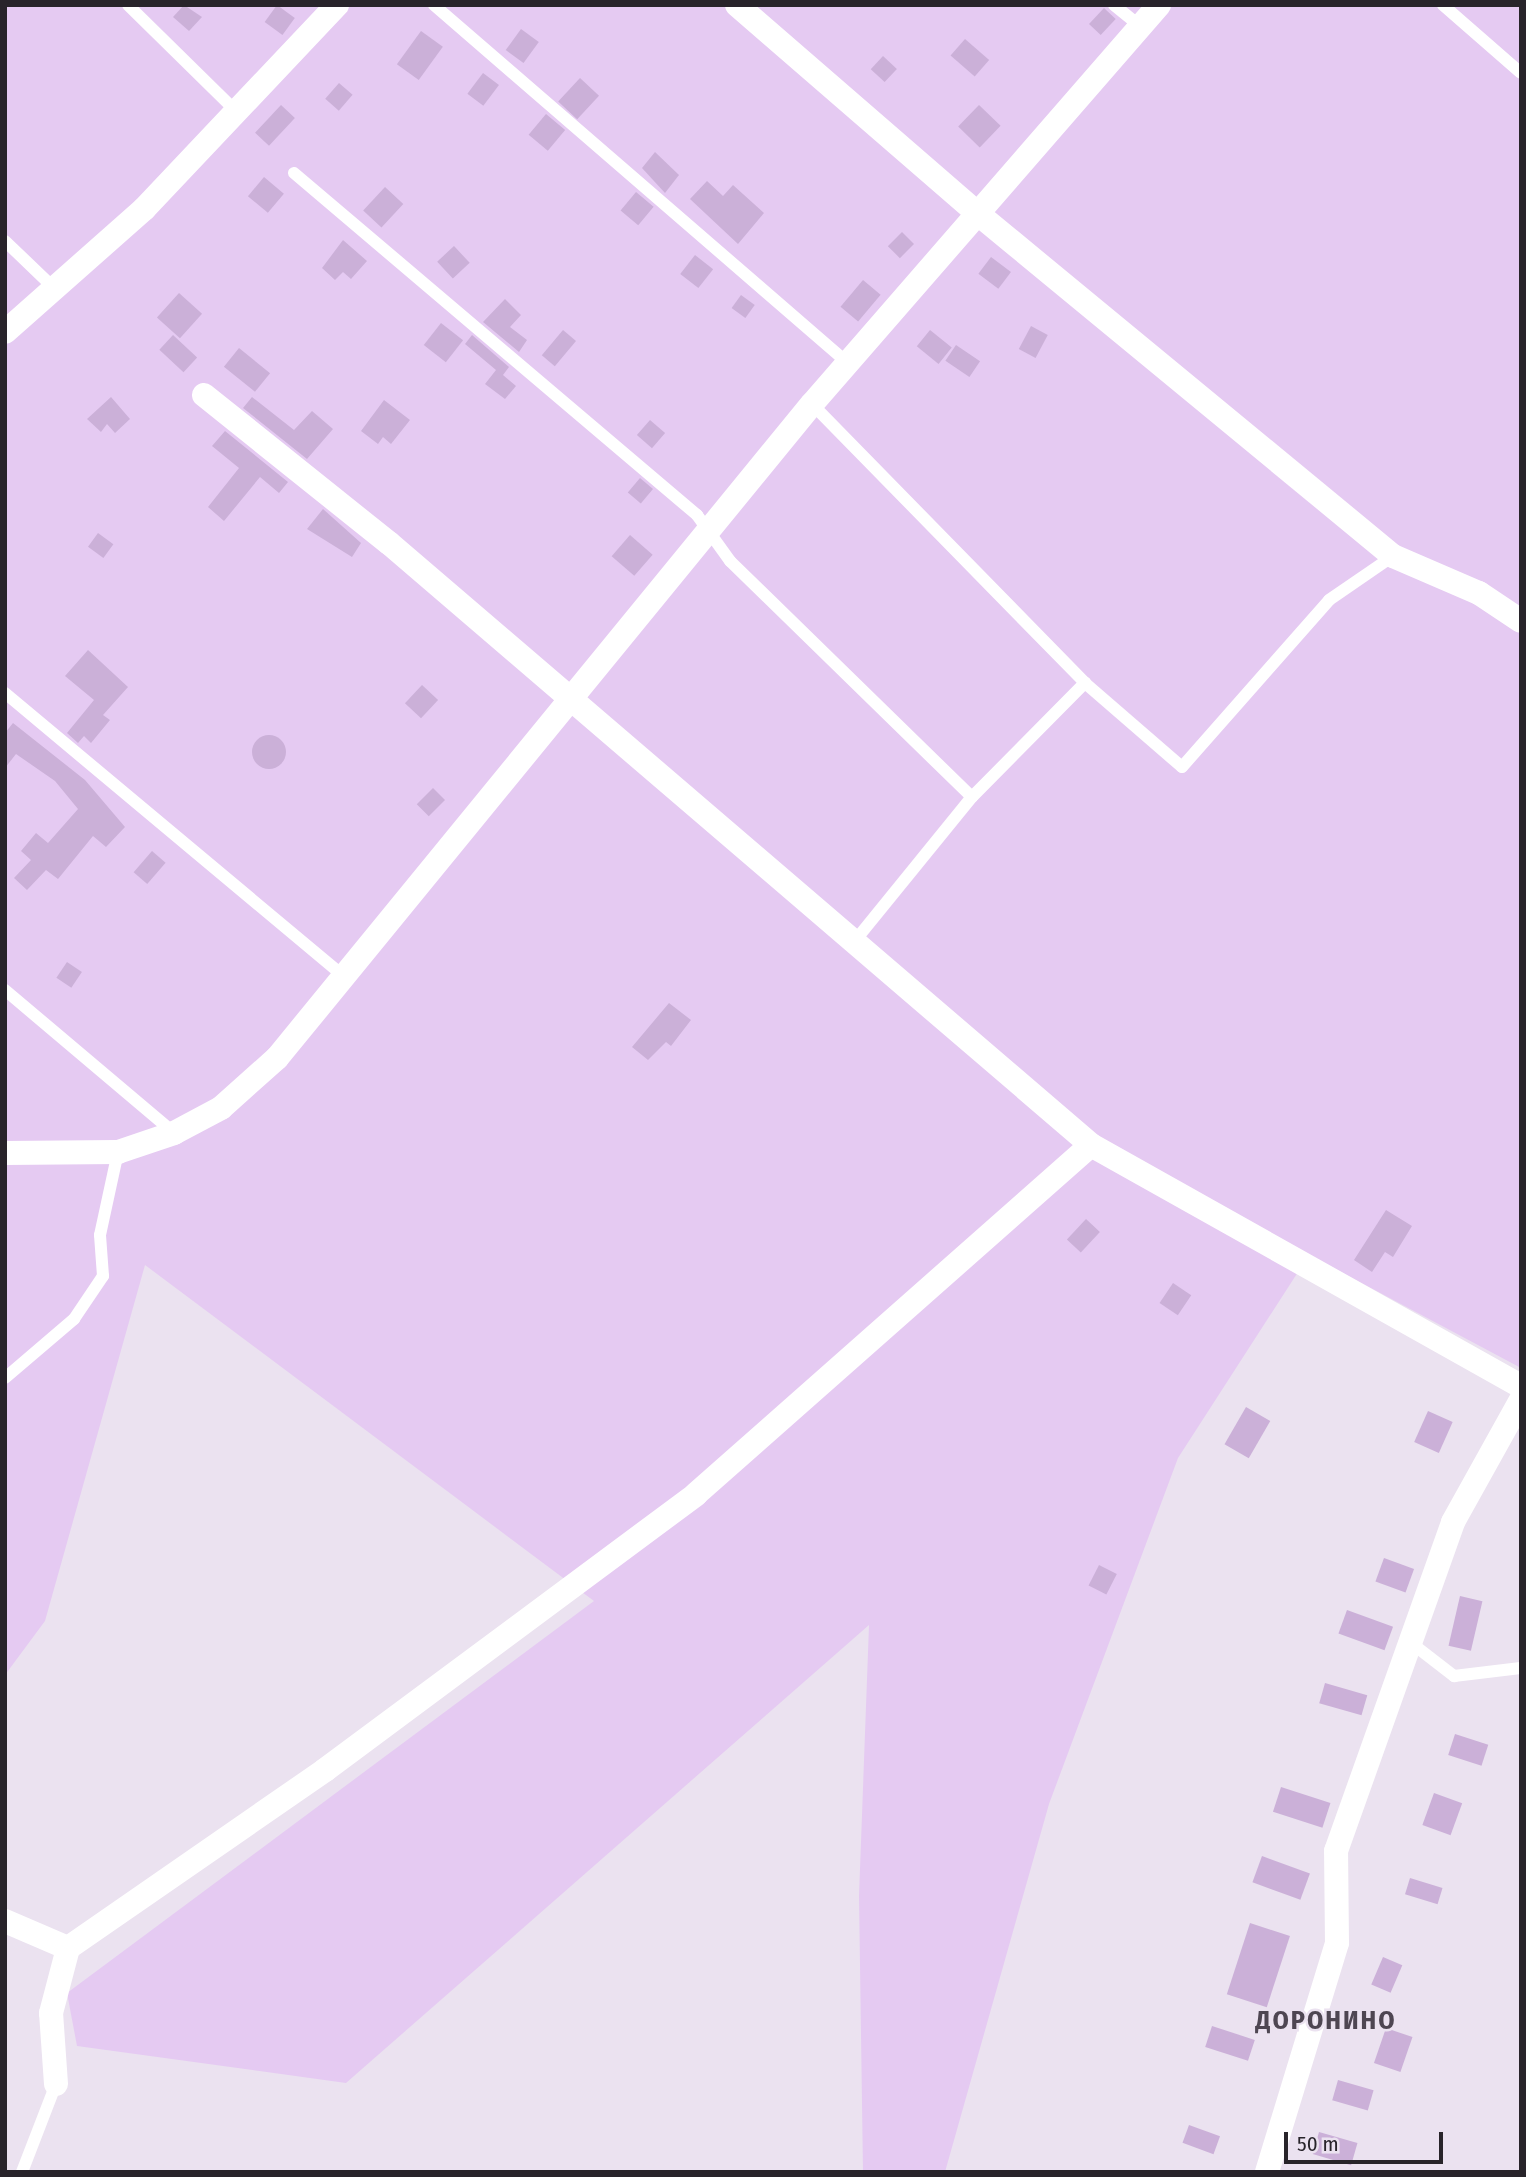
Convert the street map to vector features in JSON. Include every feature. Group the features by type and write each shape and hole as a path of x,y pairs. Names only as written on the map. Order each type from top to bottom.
{"street":[{"path":"5,332 144,209 337,5"},
{"path":"737,5 977,213 1393,556 1479,593 1521,621"},
{"path":"5,1153 118,1152 174,1133 221,1108 277,1058 566,700 812,404 1159,5"},
{"path":"204,395 389,543 566,700 1091,1145 1521,1386"},
{"path":"56,2084 51,2013 68,1948 314,1779 696,1494 1091,1145"},
{"path":"1267,2172 1337,1943 1336,1851 1453,1522 1521,1400"},
{"path":"5,1921 68,1948"}],"lane":[{"path":"128,5 237,112"},
{"path":"434,5 849,363"},
{"path":"1114,5 1141,27"},
{"path":"1443,5 1521,73"},
{"path":"294,173 708,529 730,561 972,797"},
{"path":"5,241 54,288"},
{"path":"812,404 1085,683 1182,767 1329,600 1393,556"},
{"path":"854,942 972,797 1085,683"},
{"path":"5,693 343,976"},
{"path":"5,990 174,1133"},
{"path":"5,1378 74,1319 103,1276 100,1235 118,1152"},
{"path":"1410,1642 1454,1675 1521,1668"},
{"path":"22,2172 56,2084"}],"shaded area":[{"path":"5,5 1521,5 1521,1368 1309,1255 1178,1458 1049,1804 945,2172 863,2172 859,1896 869,1625 346,2083 77,2046 67,1993 594,1601 145,1265 45,1621 5,1675"}],"building":[{"path":"184,5 202,17 189,31 173,17"},
{"path":"277,5 295,18 282,35 265,22"},
{"path":"1104,8 1116,19 1101,35 1089,24"},
{"path":"521,29 539,42 524,63 506,50"},
{"path":"421,31 443,47 419,80 397,64"},
{"path":"965,39 989,60 975,77 951,56"},
{"path":"883,56 897,69 885,82 871,69"},
{"path":"483,73 499,85 483,106 467,94"},
{"path":"580,78 599,96 577,119 558,101"},
{"path":"339,83 353,95 339,111 325,99"},
{"path":"281,105 295,118 269,146 255,133"},
{"path":"979,105 1001,126 980,147 958,127"},
{"path":"546,114 565,130 548,151 529,135"},
{"path":"655,152 679,175 665,193 642,168"},
{"path":"264,177 284,194 268,213 248,196"},
{"path":"707,181 723,196 733,185 764,213 738,244 690,199"},
{"path":"385,187 403,204 381,227 363,210"},
{"path":"636,192 654,207 638,225 621,210"},
{"path":"902,232 914,244 900,258 888,246"},
{"path":"343,240 367,261 351,279 343,272 335,280 322,268"},
{"path":"454,246 470,263 453,279 437,262"},
{"path":"695,255 713,269 698,288 680,274"},
{"path":"991,257 1011,272 998,289 978,274"},
{"path":"863,280 881,295 858,322 841,307"},
{"path":"179,293 202,314 180,338 157,318"},
{"path":"741,295 755,305 745,318 732,308"},
{"path":"505,299 521,315 510,327 527,340 519,352 483,322"},
{"path":"441,323 463,340 446,362 424,345"},
{"path":"1031,326 1048,335 1036,358 1019,349"},
{"path":"563,330 576,341 555,366 542,355"},
{"path":"930,330 952,348 939,364 917,346"},
{"path":"173,335 197,358 183,372 159,350"},
{"path":"472,335 509,367 503,375 516,386 505,399 485,384 496,370 465,344"},
{"path":"956,345 980,361 969,377 945,361"},
{"path":"239,348 270,373 255,392 224,367"},
{"path":"111,397 130,419 115,433 107,424 101,432 87,419"},
{"path":"252,397 294,430 312,411 333,429 307,459 243,408"},
{"path":"384,400 410,420 391,444 383,437 378,444 361,431"},
{"path":"650,420 665,433 652,448 637,435"},
{"path":"225,431 288,482 279,493 260,477 224,521 208,507 239,468 212,446"},
{"path":"640,478 653,489 641,503 628,493"},
{"path":"323,509 361,543 352,557 307,529"},
{"path":"98,533 113,544 103,558 88,547"},
{"path":"630,535 653,555 634,576 612,556"},
{"path":"88,650 128,687 103,715 110,720 91,743 84,736 78,743 67,733 94,700 65,676"},
{"path":"422,685 438,700 421,718 405,703"},
{"path":"13,723 85,780 125,827 106,847 93,836 58,879 46,870 27,890 14,878 31,860 21,851 36,833 48,843 78,809 55,781 16,754 5,768 5,733"},
{"path":"269,735 281,740 286,752 281,764 269,769 257,764 252,752 257,740"},
{"path":"433,788 445,800 429,816 417,804"},
{"path":"152,851 166,863 147,884 134,872"},
{"path":"67,962 82,972 71,988 56,978"},
{"path":"669,1003 691,1020 671,1046 666,1042 648,1060 632,1047"},
{"path":"1386,1210 1412,1226 1393,1257 1385,1252 1372,1272 1354,1260"},
{"path":"1086,1219 1100,1232 1081,1252 1067,1239"},
{"path":"1173,1283 1191,1295 1178,1315 1160,1303"},
{"path":"1246,1407 1270,1421 1249,1458 1224,1444"},
{"path":"1428,1411 1453,1422 1439,1453 1414,1442"},
{"path":"1384,1558 1414,1569 1406,1592 1375,1581"},
{"path":"1099,1565 1117,1574 1106,1595 1089,1585"},
{"path":"1460,1596 1482,1601 1471,1651 1449,1646"},
{"path":"1347,1610 1393,1627 1384,1650 1338,1633"},
{"path":"1325,1683 1367,1695 1362,1715 1319,1703"},
{"path":"1455,1734 1488,1745 1481,1766 1448,1755"},
{"path":"1281,1787 1330,1803 1322,1828 1273,1812"},
{"path":"1434,1793 1462,1803 1451,1835 1422,1825"},
{"path":"1262,1856 1310,1873 1300,1900 1252,1882"},
{"path":"1410,1878 1443,1888 1438,1904 1405,1894"},
{"path":"1250,1923 1290,1936 1267,2007 1227,1994"},
{"path":"1383,1957 1402,1965 1391,1993 1371,1985"},
{"path":"1212,2026 1255,2040 1248,2061 1205,2047"},
{"path":"1386,2028 1412,2037 1400,2072 1374,2063"},
{"path":"1338,2080 1374,2090 1368,2110 1332,2100"},
{"path":"1189,2125 1220,2136 1214,2154 1183,2143"},
{"path":"1319,2132 1357,2143 1351,2165 1313,2154"}],"district":[{"name":"ДОРОНИНО","path":"1326,2021"}]}
